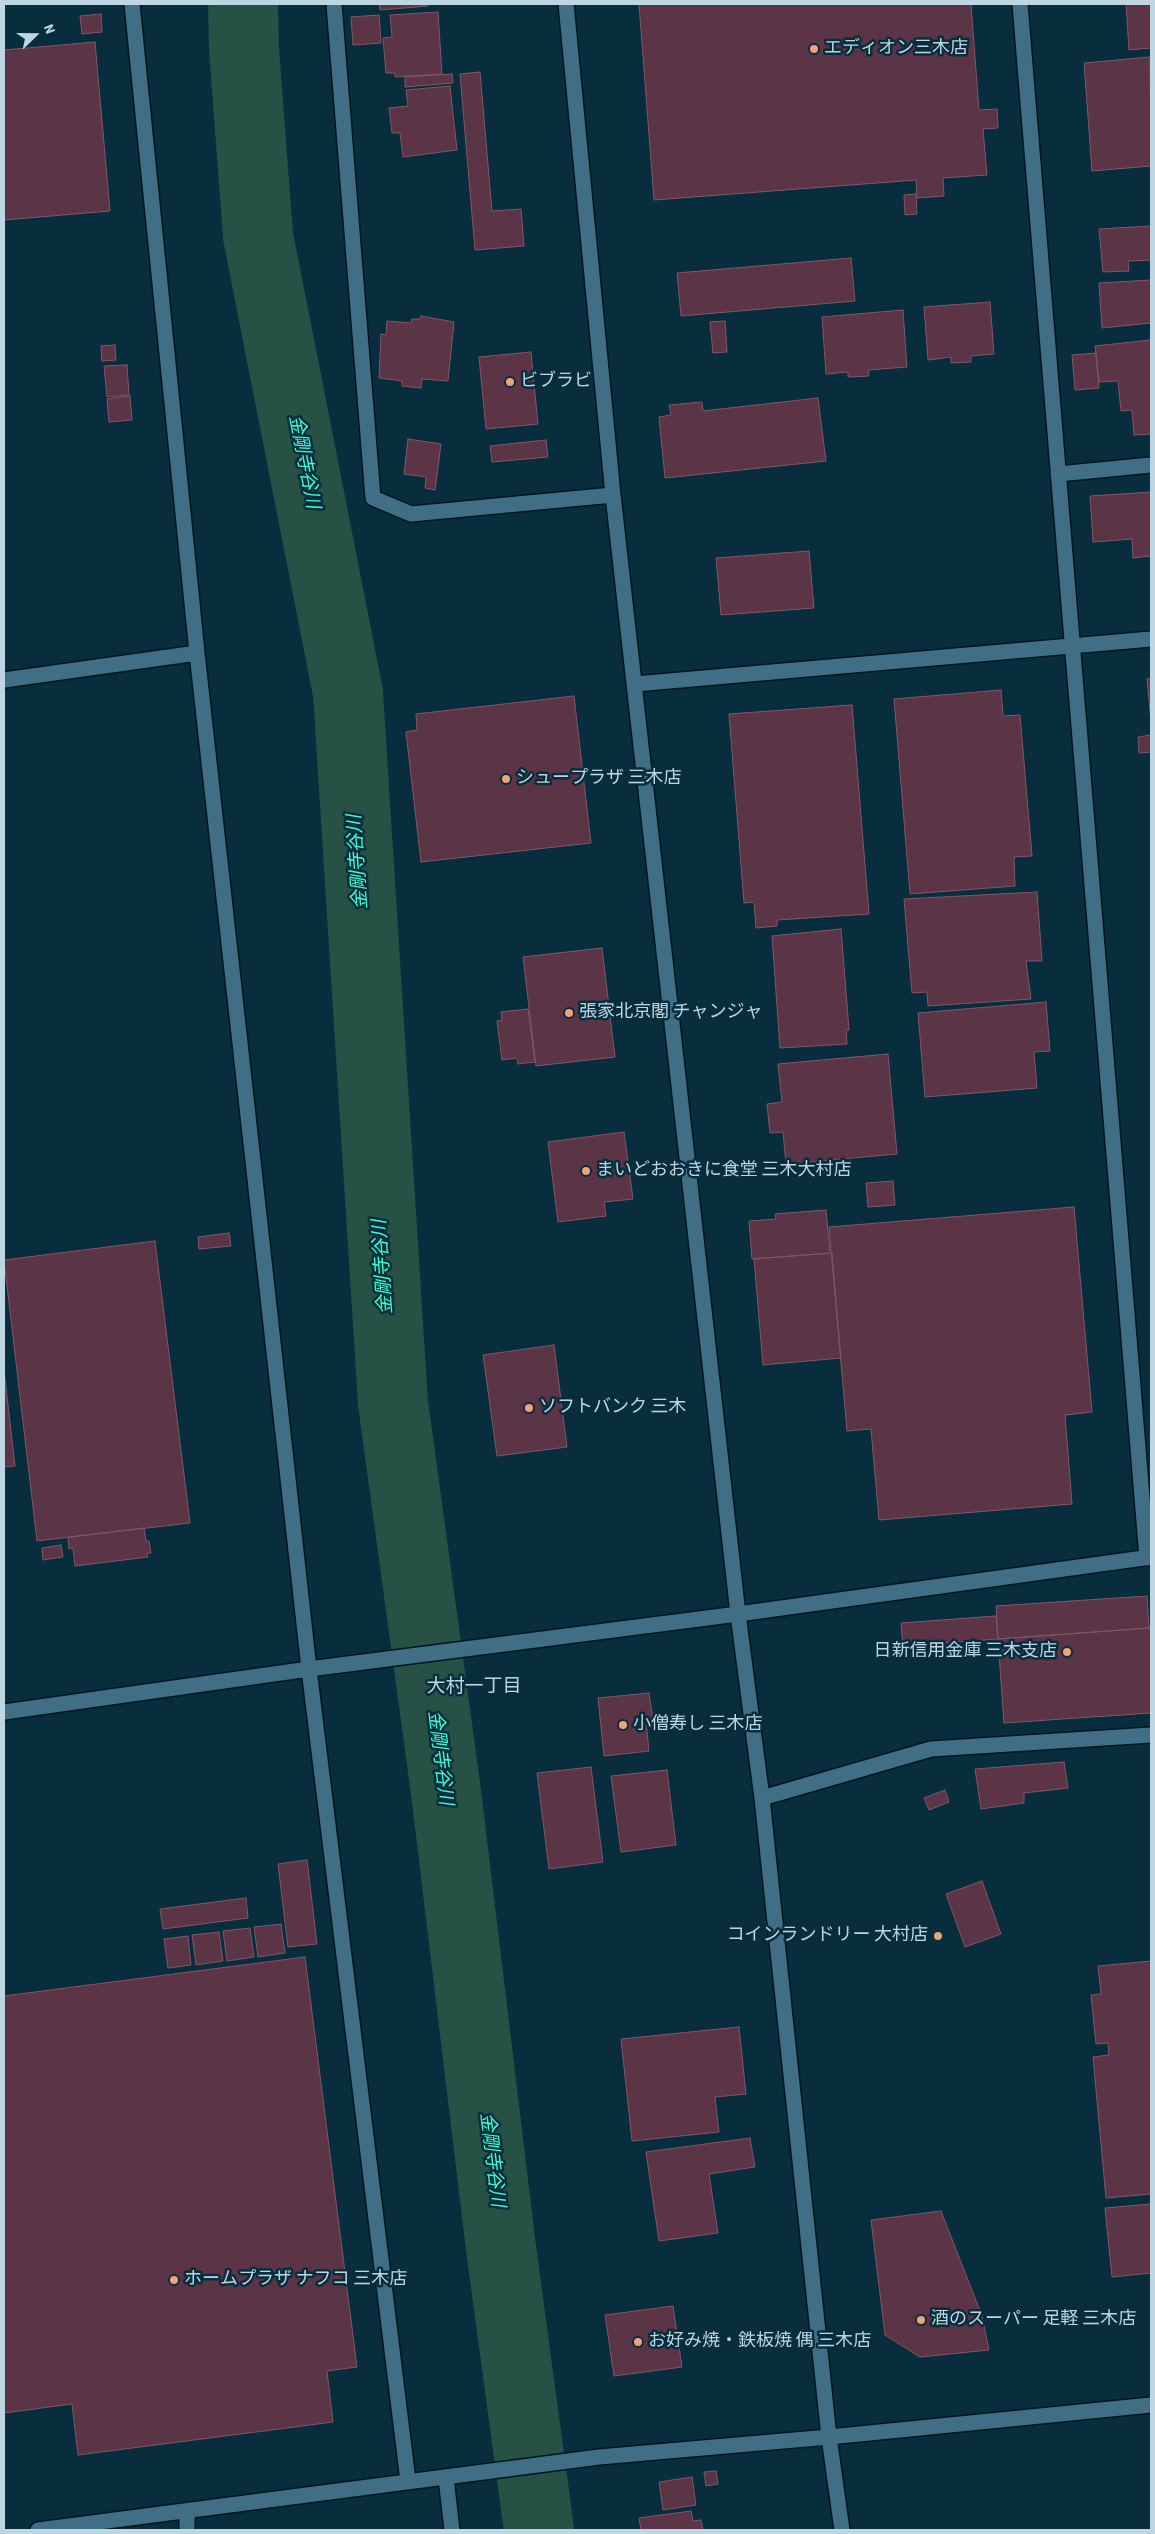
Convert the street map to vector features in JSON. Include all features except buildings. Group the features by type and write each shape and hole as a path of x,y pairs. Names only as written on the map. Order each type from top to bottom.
{"street":[{"path":"132,4 197,654 309,1669 408,2481"},
{"path":"334,4 373,498 411,514 613,495"},
{"path":"566,4 613,495 738,1614 762,1798 829,2437 842,2530"},
{"path":"4,1712 309,1669 738,1614 1149,1558 1020,4"},
{"path":"1058,474 1151,465"},
{"path":"635,684 1151,639"},
{"path":"4,680 197,654"},
{"path":"762,1798 931,1749 1151,1735"},
{"path":"38,2530 599,2457 829,2437 1151,2405"},
{"path":"446,2478 452,2530"},
{"path":"187,2511 187,2530"}],"waterway":[{"name":"金剛寺谷川","path":"243,4 244,49 258,236 348,693 393,1403 446,1792 501,2248 539,2530"}],"place":[{"name":"エディオン三木店","path":"814,49"},
{"name":"ビブラビ","path":"510,382"},
{"name":"シュープラザ 三木店","path":"506,779"},
{"name":"張家北京閣 チャンジャ","path":"569,1013"},
{"name":"まいどおおきに食堂 三木大村店","path":"586,1171"},
{"name":"ソフトバンク 三木","path":"529,1408"},
{"name":"日新信用金庫 三木支店","path":"1067,1652"},
{"name":"小僧寿し 三木店","path":"623,1725"},
{"name":"コインランドリー 大村店","path":"938,1936"},
{"name":"ホームプラザ ナフコ 三木店","path":"174,2280"},
{"name":"酒のスーパー 足軽 三木店","path":"921,2320"},
{"name":"お好み焼・鉄板焼 偶 三木店","path":"638,2342"}],"district":[{"name":"大村一丁目","path":"474,1688"}]}
